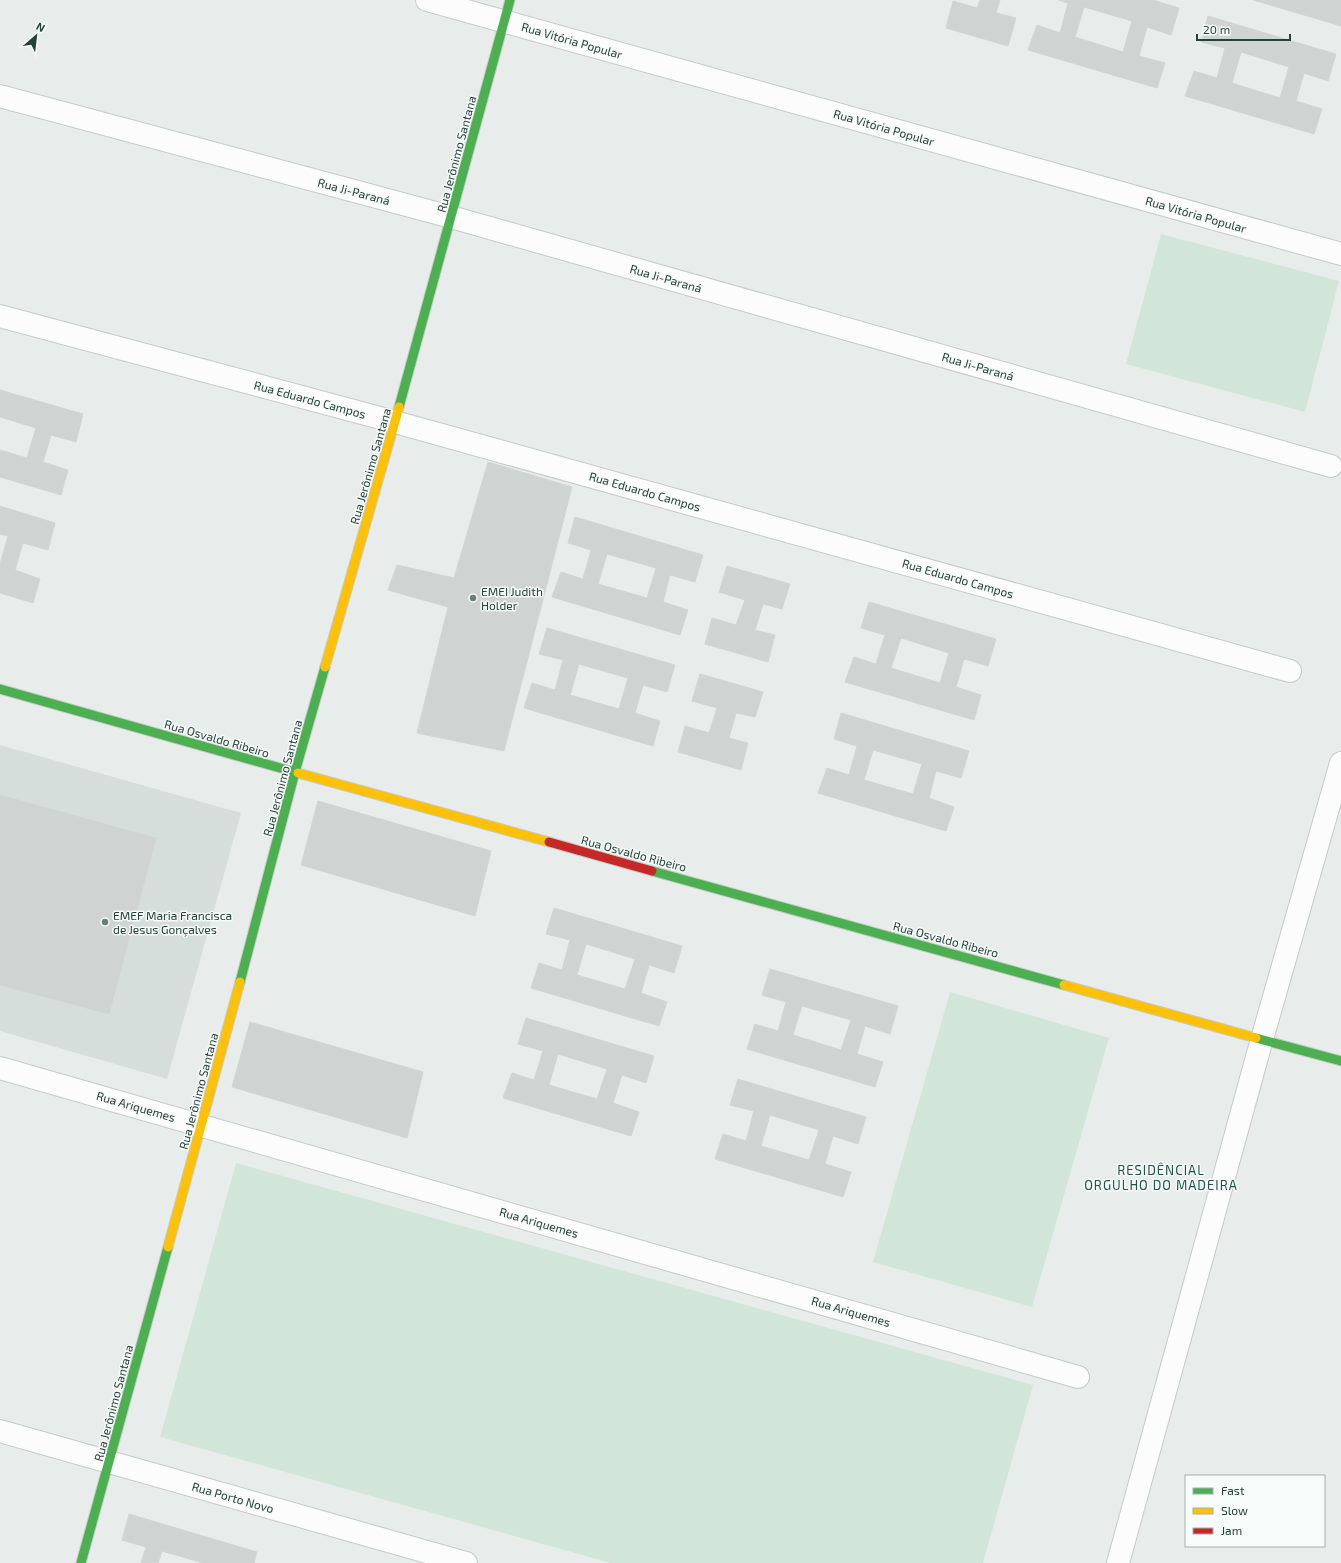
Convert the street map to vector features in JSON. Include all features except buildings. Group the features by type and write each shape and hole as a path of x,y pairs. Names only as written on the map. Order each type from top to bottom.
{"street":[{"name":"Rua Vitória Popular","path":"427,0 1341,254"},
{"name":"Rua Jerônimo Santana","path":"81,1563 202,1125 296,772 395,422 510,0"},
{"name":"Rua Ji-Paraná","path":"0,96 451,217 1331,466"},
{"name":"Rua Eduardo Campos","path":"0,316 395,422 1290,670"},
{"name":"Rua Osvaldo Ribeiro","path":"0,689 1341,1061"},
{"path":"1118,1563 1262,1039 1341,763"},
{"name":"Rua Ariquemes","path":"0,1068 1078,1377"},
{"name":"Rua Porto Novo","path":"0,1431 466,1563"}],"shaded area":[{"name":"EMEF Maria Francisca de Jesus Gonçalves","path":"0,745 241,813 167,1079 0,1031"}],"green space":[{"path":"1161,234 1339,281 1305,412 1126,364"},
{"path":"950,992 1109,1038 1032,1307 873,1262"},
{"path":"236,1163 1033,1385 983,1563 611,1563 160,1437"}],"traffic: fast":[{"path":"399,407 510,0"},
{"path":"240,982 295,772 325,667"},
{"path":"0,689 298,773"},
{"path":"652,871 1064,985"},
{"path":"1256,1038 1341,1061"},
{"path":"81,1563 168,1247"}],"traffic: slow":[{"path":"325,667 399,407"},
{"path":"298,773 549,842"},
{"path":"168,1247 240,982"},
{"path":"1064,985 1256,1038"}],"traffic: jam":[{"path":"549,842 652,871"}],"place":[{"name":"EMEI Judith Holder","path":"473,598"},
{"name":"EMEF Maria Francisca de Jesus Gonçalves","path":"105,922"}],"district":[{"name":"RESIDÊNCIAL ORGULHO DO MADEIRA","path":"1161,1178"}]}
